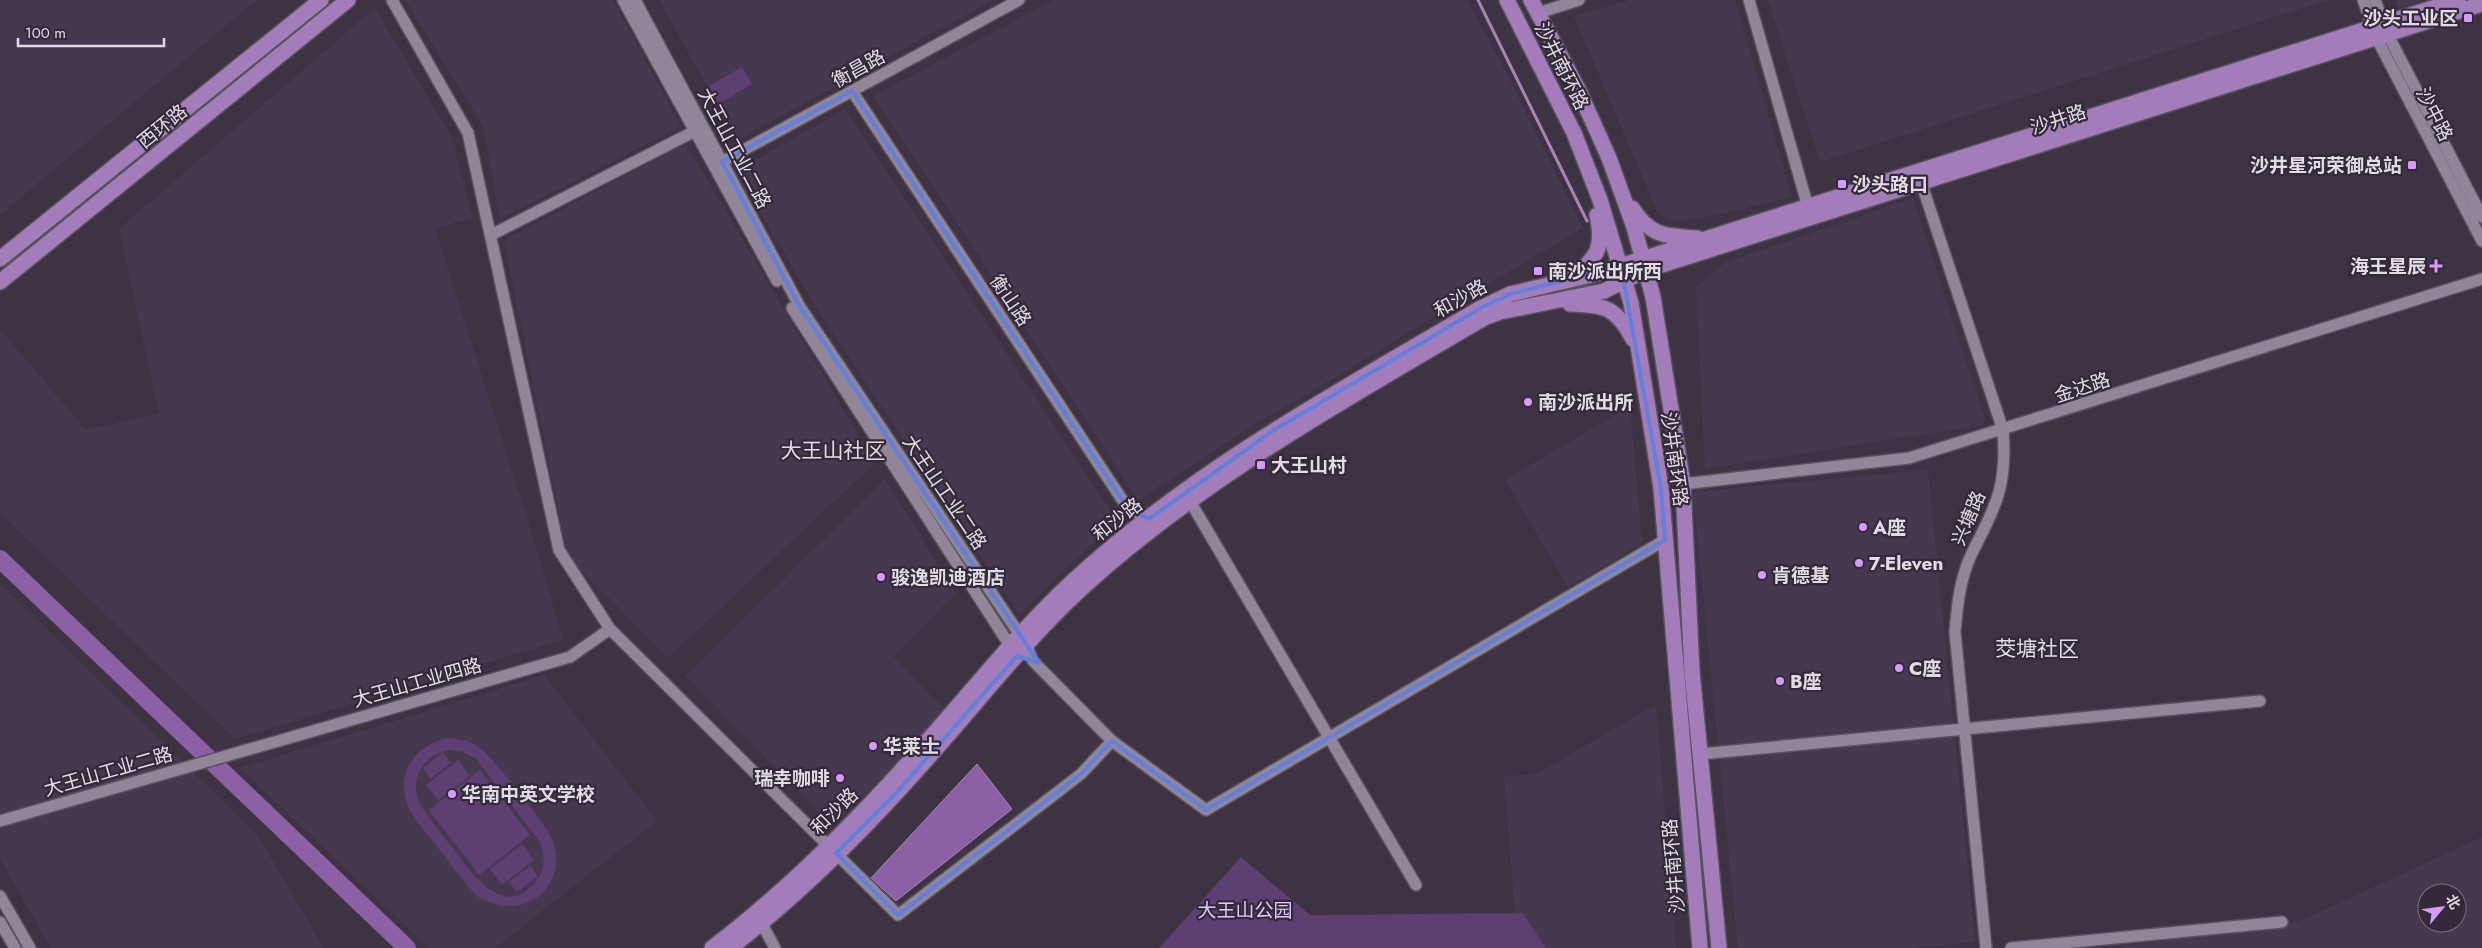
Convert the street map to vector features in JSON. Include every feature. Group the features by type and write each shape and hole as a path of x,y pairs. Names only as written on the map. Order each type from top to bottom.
{"main road":[{"name":"西环路","path":"0,260 321,0"},
{"name":"西环路","path":"0,282 348,0"},
{"name":"沙井南环路","path":"1507,0 1558,101 1588,169 1623,273 1639,350 1661,488 1700,948"},
{"name":"沙井路","path":"2380,32 2458,0"},
{"name":"沙井路","path":"1645,265 2380,32 2482,4"},
{"name":"沙井南环路","path":"1534,6 1580,91 1622,192 1653,297 1683,484 1692,672 1719,948"},
{"path":"1568,280 1594,259 1601,240 1588,169"},
{"path":"1622,192 1640,220 1655,232 1667,236 1709,238"},
{"name":"沙井路","path":"1645,265 1709,238 1810,212"},
{"name":"和沙路","path":"1018,645 1188,497 1274,430 1479,308 1510,294 1568,280 1623,273 1645,265"},
{"name":"和沙路","path":"730,948 761,922 832,849 1074,581 1149,519 1484,318 1500,312 1604,291 1623,273"},
{"path":"1546,303 1591,304 1606,307 1622,319 1639,350"},
{"name":"和沙路","path":"712,948 832,849"}],"street":[{"path":"392,0 468,133 559,550 610,629 898,915 1081,774 1112,741"},
{"name":"大王山工业二路","path":"623,0 800,307 1018,645"},
{"name":"大王山工业二路","path":"635,0 699,129"},
{"name":"衡昌路","path":"718,164 1019,0"},
{"path":"1534,6 1579,0"},
{"path":"1749,0 1810,212"},
{"name":"沙中路","path":"2363,0 2482,217"},
{"name":"沙中路","path":"2375,0 2380,32 2482,241"},
{"name":"衡山路","path":"852,91 1127,507 1149,519"},
{"path":"491,235 699,129"},
{"name":"兴塘路","path":"1920,177 2003,430 2004,457 2001,484 1994,509 1967,564 1958,598 1955,632 1986,948"},
{"name":"金达路","path":"1683,484 1909,458 2482,279"},
{"path":"1188,497 1416,885"},
{"path":"1018,645 1112,741 1206,810 1665,540"},
{"name":"大王山工业四路","path":"226,754 570,656 610,629"},
{"path":"1700,754 2260,701"},
{"name":"大王山工业二路","path":"0,821 226,754"},
{"path":"0,896 30,948"},
{"path":"0,922 15,948"},
{"path":"761,922 775,948"},
{"path":"2011,948 2282,922"}],"highlighted area":[{"path":"852,91 1127,507 1149,519 1274,430 1479,309 1510,294 1621,266 1661,488 1665,540 1206,810 1112,741 1081,774 898,915 836,853 897,792 1017,656 1039,663 800,307 722,162"}],"shaded area":[{"path":"0,0 256,0 0,215"},
{"path":"405,0 613,0 681,126 500,219 483,126"},
{"path":"659,0 993,0 737,140"},
{"path":"1053,0 1467,0 1508,76 1583,228 1252,426 1138,500 874,96"},
{"path":"1630,0 1735,0 1792,197 1699,219 1668,220 1657,211 1574,16"},
{"path":"1768,0 2328,0 1820,162"},
{"name":"沙头工业区","path":"2396,0 2423,0 2398,8"},
{"path":"375,8 451,136 473,218 435,228 538,553 563,640 235,739 0,513 0,329 86,430 159,413 119,229"},
{"path":"845,109 1118,522 1062,571 1019,614 819,312 736,171"},
{"path":"686,144 875,463 668,658 568,557 504,240"},
{"path":"1913,198 1985,419 1982,425 1705,469 1696,287 1724,263"},
{"path":"1630,406 1642,543 1568,587 1505,480"},
{"path":"1928,470 1975,942 1912,948 1738,948 1693,492"},
{"path":"885,479 956,593 894,657 948,713 833,826 685,676"},
{"path":"0,584 257,834 324,948 51,948 0,859"},
{"name":"华南中英文学校","path":"544,675 657,821 495,948 429,948 240,768"},
{"path":"1656,704 1676,948 1546,948 1523,913 1515,913 1504,776 1537,774"},
{"path":"977,764 1012,809 896,901 871,878"},
{"path":"2482,837 2482,948 2111,948 2300,921"}],"green space":[{"path":"742,67 752,84 719,104 709,86"},
{"path":"448,738 463,740 477,746 493,761 516,789 551,837 556,855 555,871 550,884 530,902 503,906 489,902 476,895 413,815 404,794 406,772 418,754 437,741","holes":["449,750 463,752 476,759 540,842 544,858 542,872 524,893 511,897 500,895 488,888 468,868 419,803 416,785 417,777 425,762"]},
{"path":"443,752 451,763 430,779 423,768"},
{"path":"458,760 470,776 438,800 426,785"},
{"path":"480,770 530,835 479,875 429,810"},
{"path":"522,844 534,860 502,885 490,869"},
{"name":"大王山公园","path":"1241,857 1310,915 1523,913 1546,948 1159,948"},
{"path":"530,866 538,876 517,892 509,882"}],"waterway":[{"path":"1478,0 1587,221"},
{"path":"0,559 407,948"}],"place":[{"name":"沙头工业区","path":"2468,18"},
{"name":"沙井星河荣御总站","path":"2412,165"},
{"name":"沙头路口","path":"1842,184"},
{"name":"海王星辰","path":"2436,266"},
{"name":"南沙派出所西","path":"1538,271"},
{"name":"南沙派出所","path":"1528,402"},
{"name":"大王山村","path":"1261,465"},
{"name":"A座","path":"1863,527"},
{"name":"7-Eleven","path":"1859,563"},
{"name":"肯德基","path":"1762,575"},
{"name":"骏逸凯迪酒店","path":"881,577"},
{"name":"C座","path":"1899,668"},
{"name":"B座","path":"1780,681"},
{"name":"华莱士","path":"873,746"},
{"name":"瑞幸咖啡","path":"840,778"},
{"name":"华南中英文学校","path":"452,794"}],"district":[{"name":"大王山社区","path":"833,451"},
{"name":"茭塘社区","path":"2037,649"}]}
